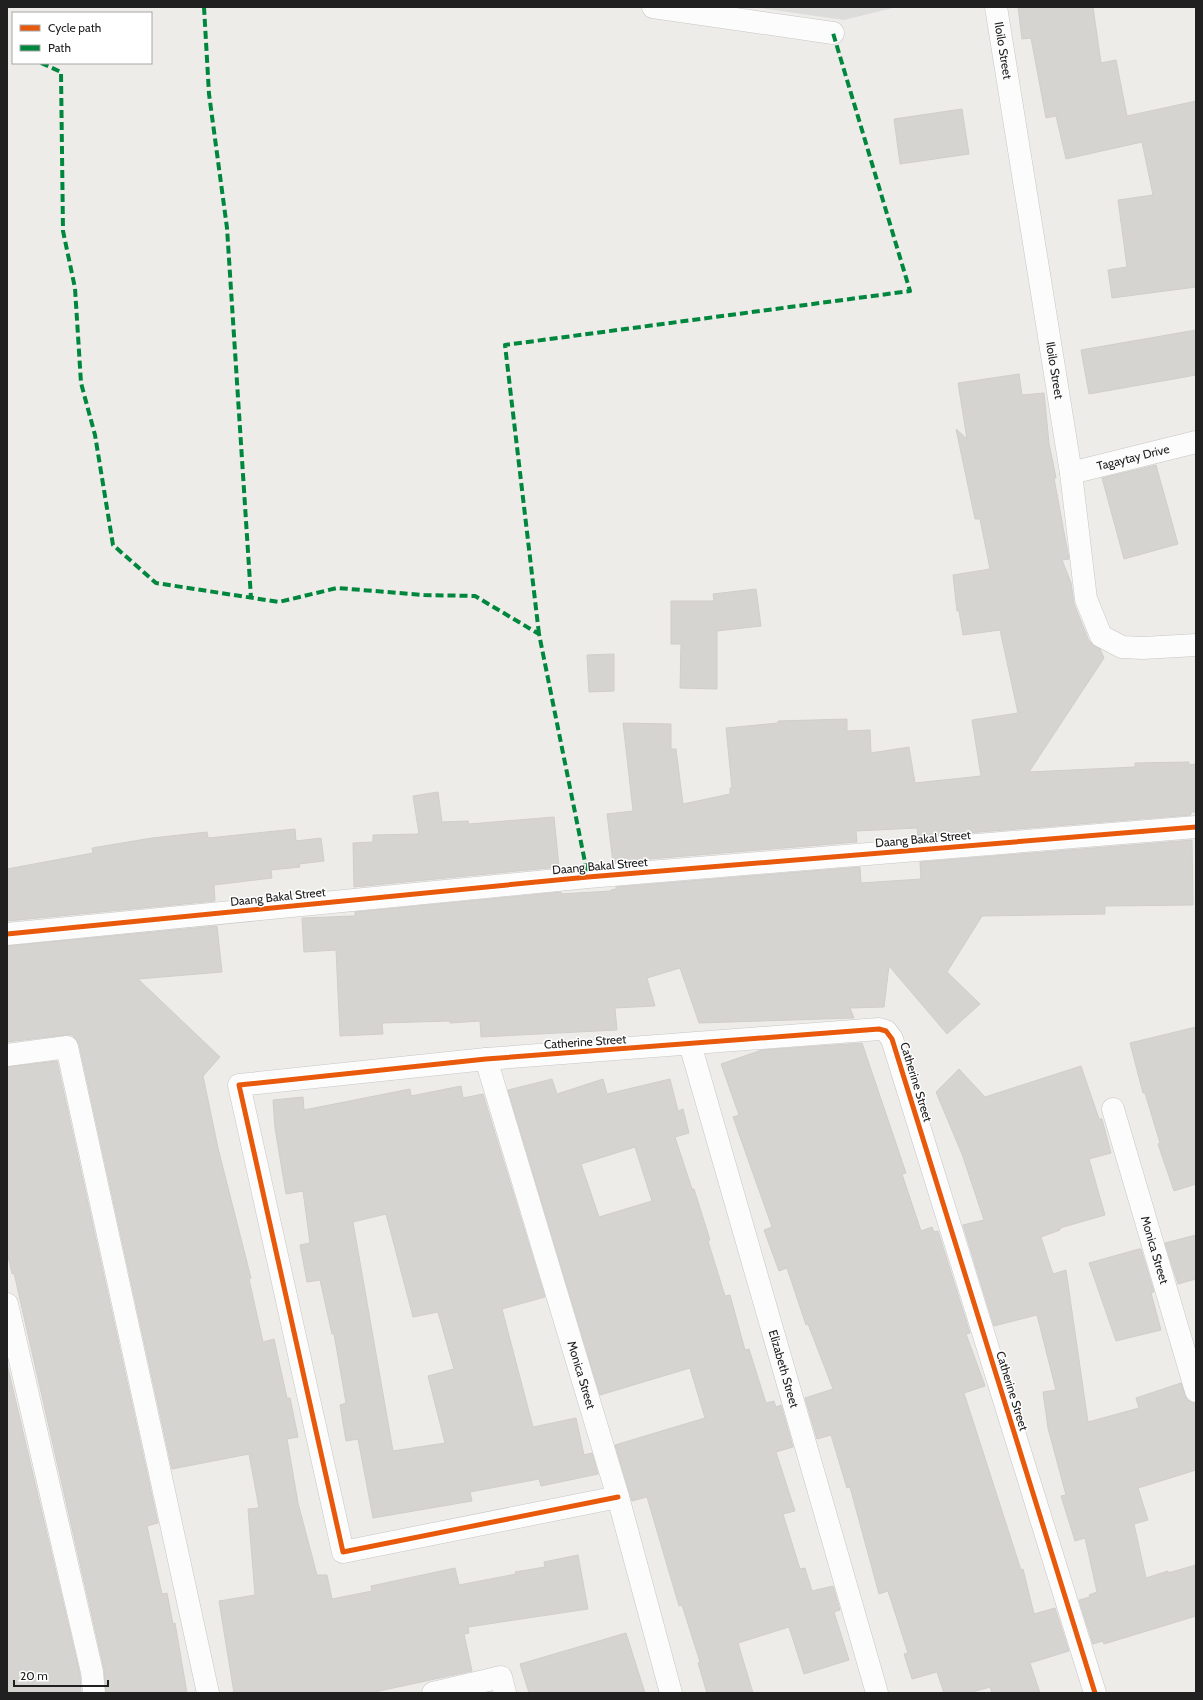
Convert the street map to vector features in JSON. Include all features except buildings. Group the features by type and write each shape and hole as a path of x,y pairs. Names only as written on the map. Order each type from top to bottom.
{"street":[{"path":"653,7 833,32"},
{"name":"Iloilo Street","path":"996,7 1071,473 1086,599 1101,636 1122,647 1143,648 1196,645"},
{"name":"Tagaytay Drive","path":"1071,473 1196,442"},
{"name":"Daang Bakal Street","path":"7,934 588,877 1196,827"},
{"name":"Catherine Street","path":"618,1497 343,1552 238,1085 486,1059 879,1029 886,1031 892,1039 1095,1693"},
{"name":"Elizabeth Street","path":"690,1044 876,1693"},
{"path":"7,1055 67,1046 208,1693"},
{"name":"Monica Street","path":"486,1059 618,1497 671,1693"},
{"name":"Monica Street","path":"1113,1108 1196,1391"},
{"path":"7,1304 90,1664 94,1693"},
{"path":"433,1693 501,1677 506,1693"}],"shaded area":[{"path":"754,7 897,7 844,20"}],"marked path":[{"path":"204,7 209,94 227,228 251,598"},
{"path":"539,634 505,345 910,291 833,33"},
{"path":"43,64 61,72 63,231 75,288 81,383 95,435 113,545 156,583 279,602 337,588 424,595 475,596 539,634 588,877"}],"cycle path":[{"path":"7,934 588,877 1196,827"},
{"path":"618,1497 343,1552 239,1085 486,1059 879,1029 886,1031 892,1039 1095,1693"}]}
